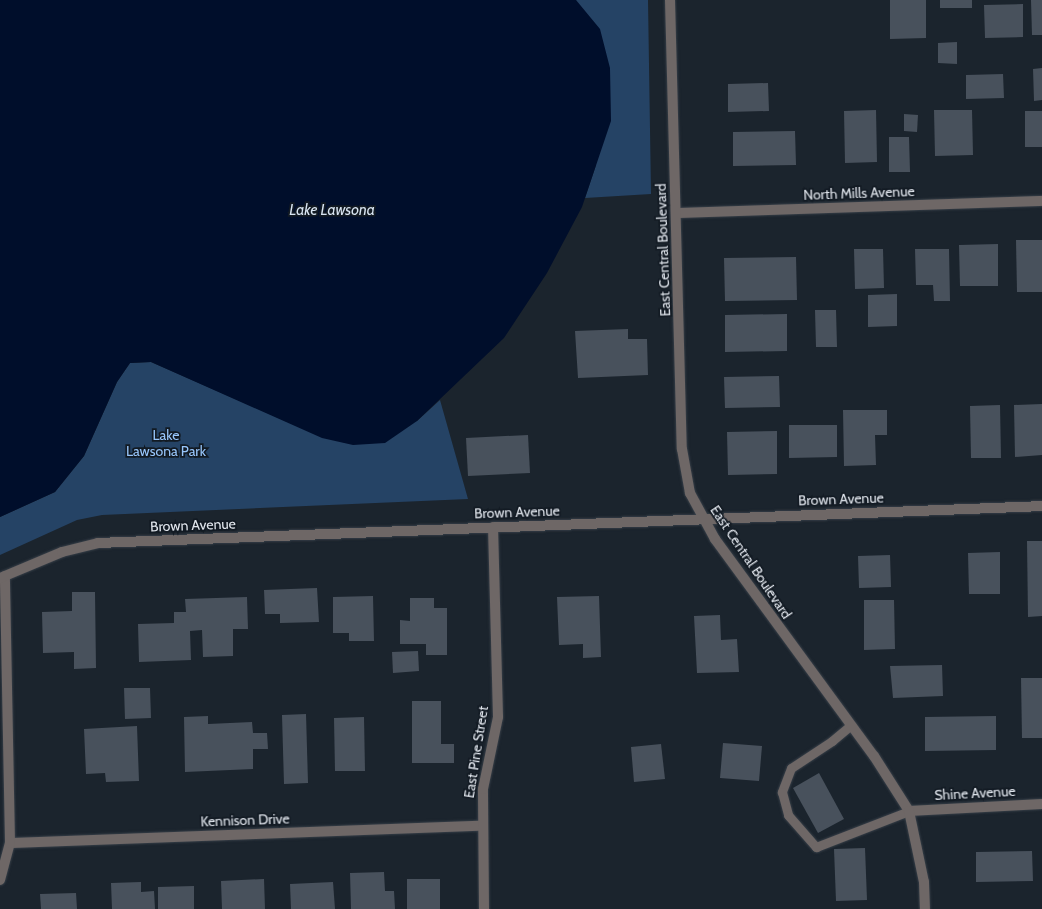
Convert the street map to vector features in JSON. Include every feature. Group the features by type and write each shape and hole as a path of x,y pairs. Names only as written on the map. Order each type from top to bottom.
{"street":[{"name":"East Central Boulevard","path":"670,0 682,448 690,493 702,518 754,594 851,725 909,810 924,882 924,909"},
{"name":"North Mills Avenue","path":"676,213 1042,201"},
{"name":"Brown Avenue","path":"3,577 62,552 98,543 702,518 1042,506"},
{"name":"East Pine Street","path":"484,909 481,826 486,768 498,717 493,527"},
{"path":"0,880 10,843 3,577"},
{"path":"0,747 8,772"},
{"name":"Shine Avenue","path":"909,810 1042,804"},
{"name":"Kennison Drive","path":"10,843 481,826"}],"lane":[{"path":"851,725 832,741 791,768 782,792 788,815 816,847 909,810"}],"green space":[{"path":"576,0 648,0 651,194 585,198 596,165"},
{"name":"Lake Lawsona Park","path":"151,362 322,437 417,421 440,400 468,499 102,515 77,520 0,555 0,517 55,492 84,456 117,382 130,363"}],"water":[{"name":"Lake Lawsona","path":"0,0 576,0 600,29 610,68 611,121 582,207 547,273 504,338 417,421 385,443 353,445 322,438 151,362 130,363 117,382 84,456 55,492 0,517"}],"building":[{"path":"890,0 926,0 926,38 890,39"},
{"path":"940,0 972,0 972,8 940,8"},
{"path":"1031,0 1042,0 1042,35 1032,35"},
{"path":"1023,4 1023,37 985,38 984,5"},
{"path":"957,42 957,64 938,63 938,43"},
{"path":"1042,68 1042,100 1034,101 1033,69"},
{"path":"1003,74 1004,98 966,99 966,75"},
{"path":"768,83 769,111 728,112 728,84"},
{"path":"876,110 877,162 845,163 844,111"},
{"path":"934,110 972,110 973,155 935,156"},
{"path":"1025,111 1042,111 1042,147 1025,147"},
{"path":"904,114 918,115 917,132 904,131"},
{"path":"795,131 796,165 733,166 733,132"},
{"path":"889,137 909,137 910,172 889,172"},
{"path":"1016,240 1042,240 1042,292 1017,292"},
{"path":"998,244 998,286 960,286 959,245"},
{"path":"854,249 883,249 884,288 855,289"},
{"path":"915,249 949,249 950,301 934,301 933,285 916,285"},
{"path":"796,257 797,300 725,301 724,258"},
{"path":"897,294 897,326 868,327 868,295"},
{"path":"815,310 836,310 837,347 816,347"},
{"path":"787,314 787,351 725,352 725,315"},
{"path":"628,329 628,339 647,339 648,375 578,378 575,331"},
{"path":"779,376 780,407 725,408 724,377"},
{"path":"1042,404 1042,455 1015,457 1014,405"},
{"path":"1000,405 1001,458 971,458 970,406"},
{"path":"843,410 887,410 887,435 875,435 876,465 844,466"},
{"path":"789,425 837,425 837,457 789,458"},
{"path":"777,431 777,474 728,475 727,432"},
{"path":"528,435 530,473 468,476 466,438"},
{"path":"1027,541 1042,541 1042,616 1028,617"},
{"path":"1000,552 1000,594 969,594 968,553"},
{"path":"890,555 891,587 859,588 858,556"},
{"path":"317,588 319,622 280,623 280,614 265,614 264,590"},
{"path":"72,592 95,592 96,668 74,669 74,652 43,653 42,612 72,611"},
{"path":"373,596 374,641 349,641 349,633 333,633 333,597"},
{"path":"599,596 601,657 583,658 583,644 559,645 557,597"},
{"path":"247,597 248,629 233,629 233,656 203,657 202,630 190,631 191,660 139,662 138,624 174,623 174,612 186,612 185,599"},
{"path":"410,598 434,598 434,608 447,608 447,655 426,655 426,644 400,644 400,620 410,621"},
{"path":"864,600 894,600 895,649 864,650"},
{"path":"720,615 721,640 737,639 739,672 697,673 694,616"},
{"path":"418,651 419,671 393,673 392,652"},
{"path":"942,665 943,696 893,698 890,666"},
{"path":"1021,678 1042,678 1042,738 1022,738"},
{"path":"124,688 150,688 151,718 125,719"},
{"path":"412,701 441,701 441,744 454,744 454,763 412,763"},
{"path":"306,714 308,783 284,784 282,715"},
{"path":"208,716 208,724 252,722 253,733 267,733 268,749 253,749 253,769 185,772 184,717"},
{"path":"996,716 996,750 925,751 925,717"},
{"path":"364,717 365,771 335,771 334,718"},
{"path":"137,726 139,781 106,782 105,773 86,774 84,729"},
{"path":"723,743 762,746 759,781 720,778"},
{"path":"661,744 665,779 634,782 631,747"},
{"path":"819,773 844,819 818,833 793,788"},
{"path":"865,848 867,900 836,901 834,849"},
{"path":"1032,851 1033,881 976,882 976,852"},
{"path":"384,872 385,891 394,891 395,909 351,909 350,873"},
{"path":"264,879 265,909 222,909 221,881"},
{"path":"407,879 440,879 440,909 407,909"},
{"path":"141,882 141,892 154,891 155,909 112,909 111,883"},
{"path":"333,882 335,909 291,909 290,884"},
{"path":"194,886 194,909 158,909 158,887"},
{"path":"76,893 77,909 41,909 40,894"}]}
